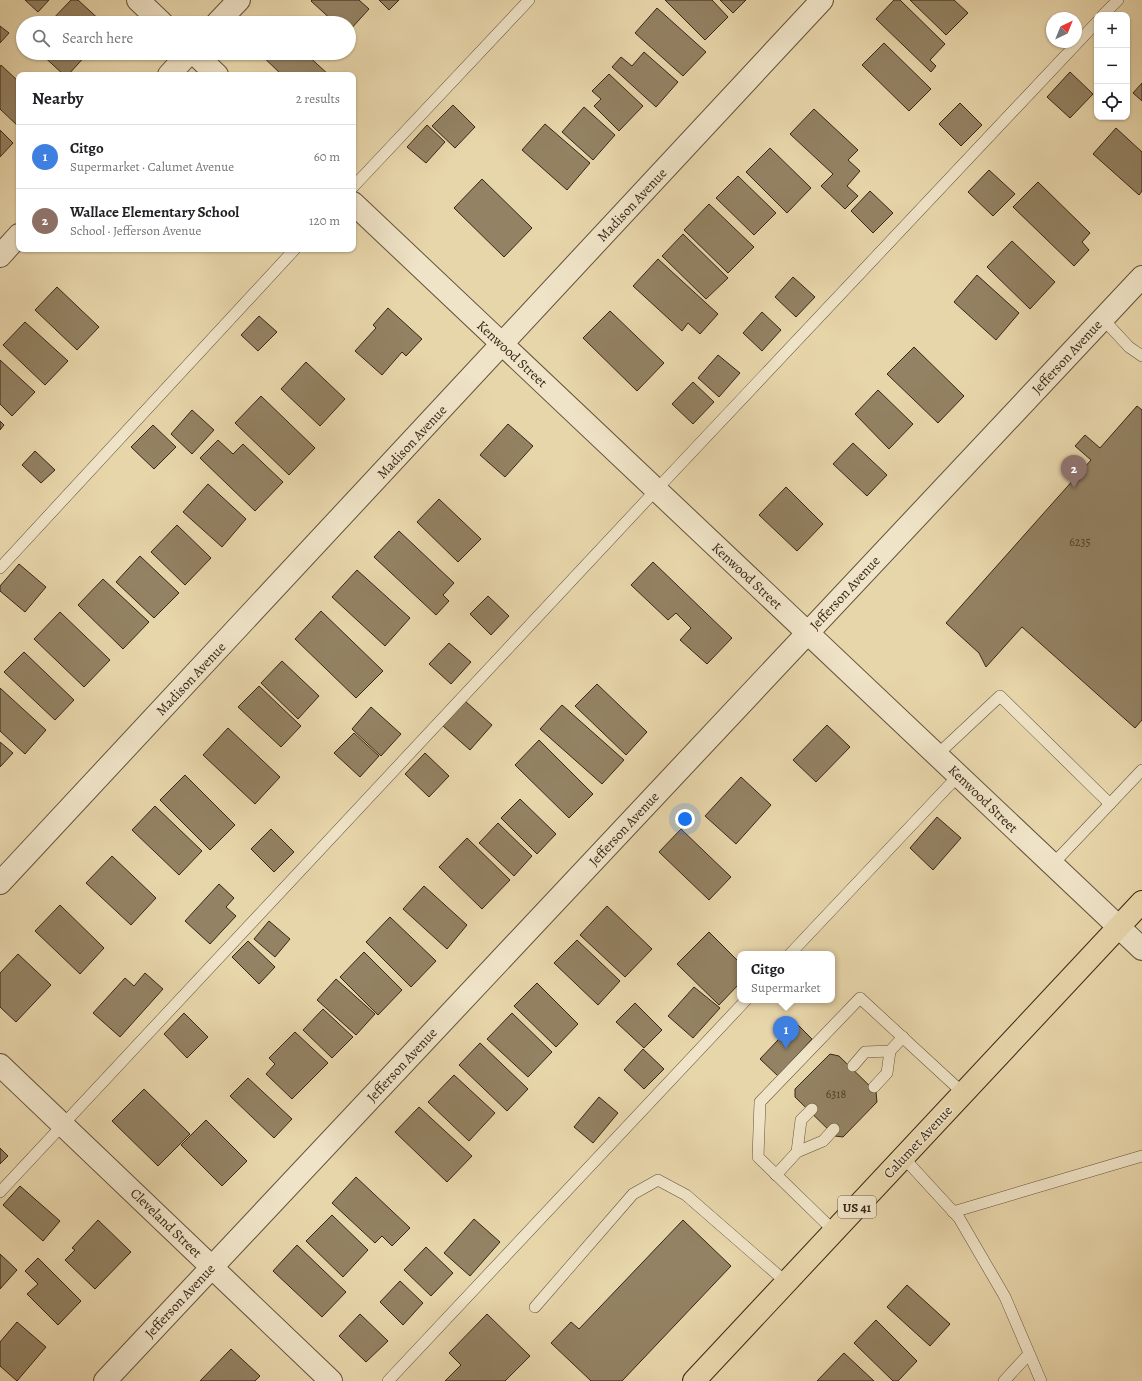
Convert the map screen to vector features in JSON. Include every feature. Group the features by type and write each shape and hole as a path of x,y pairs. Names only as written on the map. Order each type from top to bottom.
{"main road":[{"name":"Calumet Avenue","path":"694,1381 1142,902"}],"street":[{"path":"138,0 155,16"},
{"path":"224,16 239,0"},
{"name":"Madison Avenue","path":"0,883 822,0"},
{"path":"172,72 183,60"},
{"path":"201,60 214,72"},
{"name":"Kenwood Street","path":"356,206 1142,949"},
{"path":"0,256 16,238"},
{"name":"Jefferson Avenue","path":"105,1381 1142,277"},
{"name":"Cleveland Street","path":"0,1066 332,1381"}],"lane":[{"path":"356,184 529,0"},
{"path":"1106,12 1118,0"},
{"path":"0,1192 656,490 1094,25"},
{"path":"0,568 293,252"},
{"path":"1103,319 1129,348 1142,356"},
{"path":"937,755 1000,696 1110,804"},
{"path":"1052,865 1142,770"},
{"path":"793,951 958,776"},
{"path":"834,1231 758,1157 760,1102 860,998 963,1093"},
{"path":"388,1381 743,1003"},
{"path":"874,1087 887,1073 890,1051 903,1037"},
{"path":"853,1066 865,1052 890,1051"},
{"path":"797,1152 801,1120 812,1109"},
{"path":"776,1175 797,1152 823,1141 834,1129"},
{"path":"953,1212 1142,1156"},
{"path":"903,1157 959,1218 1005,1297 1041,1381"},
{"path":"535,1307 633,1194 658,1180 686,1195 786,1282"},
{"path":"1004,1381 1030,1354"}],"building":[{"path":"25,0 49,0 38,12"},
{"path":"71,0 78,0 95,16 56,16"},
{"path":"359,0 369,9 356,23 356,16 327,16 311,1"},
{"path":"379,0 399,0 389,10"},
{"path":"665,0 712,0 728,17 705,40"},
{"path":"720,0 746,0 733,13"},
{"path":"894,0 900,0 945,44 930,60 936,66 931,72 876,19"},
{"path":"910,0 954,0 968,13 946,35"},
{"path":"657,8 706,52 683,76 635,33"},
{"path":"0,26 9,33 0,43"},
{"path":"884,43 931,89 909,111 862,65"},
{"path":"644,52 678,82 656,107 612,67 621,57 632,66"},
{"path":"48,60 82,60 71,72 61,72"},
{"path":"266,60 313,60 326,72 279,72"},
{"path":"1,65 16,79 16,124 0,109"},
{"path":"1070,72 1093,94 1070,118 1047,97"},
{"path":"609,74 643,106 619,131 594,106 601,99 592,91"},
{"path":"1142,83 1142,101 1133,93"},
{"path":"960,103 982,125 961,146 939,124"},
{"path":"453,105 475,127 455,148 432,126"},
{"path":"584,107 615,135 593,160 562,132"},
{"path":"814,109 858,150 848,160 860,171 847,186 858,196 845,209 821,186 833,174 790,134"},
{"path":"545,124 590,163 567,190 522,150"},
{"path":"427,125 445,142 426,163 407,147"},
{"path":"1116,128 1142,152 1142,191 1139,195 1093,154"},
{"path":"0,130 13,143 0,157"},
{"path":"770,148 811,188 787,213 746,172"},
{"path":"989,170 1015,194 993,216 968,192"},
{"path":"738,176 776,213 754,235 716,198"},
{"path":"482,179 532,228 504,257 454,208"},
{"path":"1038,182 1090,233 1082,242 1089,250 1074,266 1013,207"},
{"path":"870,191 893,213 873,233 851,211"},
{"path":"709,204 754,247 728,273 684,230"},
{"path":"683,234 728,278 706,299 662,256"},
{"path":"1012,241 1055,282 1030,309 987,267"},
{"path":"658,259 718,314 700,334 688,323 682,331 633,286"},
{"path":"977,275 1019,313 996,340 954,302"},
{"path":"793,277 815,297 796,317 775,297"},
{"path":"57,287 99,327 77,350 35,310"},
{"path":"388,308 422,339 406,356 402,352 382,375 355,351 376,328 373,325"},
{"path":"610,311 664,363 637,391 583,338"},
{"path":"762,312 781,330 762,351 743,333"},
{"path":"259,316 277,332 258,351 241,335"},
{"path":"25,322 68,361 45,385 3,345"},
{"path":"914,347 964,396 938,423 887,374"},
{"path":"718,355 740,373 719,397 698,378"},
{"path":"0,360 35,392 12,416 0,404"},
{"path":"306,362 345,399 320,426 281,389"},
{"path":"693,382 714,402 693,424 672,404"},
{"path":"878,390 913,424 889,449 855,414"},
{"path":"261,396 315,448 289,475 235,423"},
{"path":"1137,406 1142,410 1142,720 1135,728 1022,627 986,667 979,653 946,623 1091,460 1075,446 1085,435 1100,448"},
{"path":"192,410 214,430 192,454 171,434"},
{"path":"0,421 4,425 0,430"},
{"path":"508,424 533,446 505,477 480,455"},
{"path":"153,425 176,447 154,469 131,447"},
{"path":"218,440 233,454 243,444 283,482 255,511 200,458"},
{"path":"853,443 887,475 867,496 833,464"},
{"path":"35,451 55,470 41,483 22,465"},
{"path":"208,484 246,519 222,547 183,512"},
{"path":"786,487 823,524 797,551 759,515"},
{"path":"439,499 481,539 458,562 417,522"},
{"path":"177,525 211,558 185,585 151,552"},
{"path":"399,531 454,583 443,595 449,601 436,615 374,557"},
{"path":"140,556 179,593 154,618 116,582"},
{"path":"653,562 732,638 707,664 680,640 691,628 676,613 668,620 631,585"},
{"path":"19,564 46,587 25,612 0,591 0,586"},
{"path":"357,570 410,618 385,646 332,597"},
{"path":"103,579 149,622 123,649 78,605"},
{"path":"488,596 509,616 491,635 470,614"},
{"path":"321,611 383,671 356,698 295,639"},
{"path":"60,612 110,660 84,687 34,639"},
{"path":"449,643 471,662 451,684 429,664"},
{"path":"24,652 74,700 55,720 4,672"},
{"path":"282,661 319,696 298,719 261,683"},
{"path":"597,684 647,732 626,755 575,706"},
{"path":"259,686 301,726 281,747 238,707"},
{"path":"0,688 46,730 25,754 0,731"},
{"path":"465,701 492,725 470,750 443,726"},
{"path":"562,705 624,760 602,784 540,729"},
{"path":"371,707 401,734 381,756 352,729"},
{"path":"827,725 850,747 816,782 793,760"},
{"path":"228,728 280,777 255,804 203,755"},
{"path":"354,733 379,756 360,777 334,753"},
{"path":"539,740 593,794 569,818 515,765"},
{"path":"0,742 13,753 0,767"},
{"path":"425,753 449,776 429,797 405,774"},
{"path":"185,775 235,825 210,850 160,800"},
{"path":"741,777 771,805 736,844 705,816"},
{"path":"520,799 556,834 537,854 501,818"},
{"path":"155,806 202,851 179,875 132,830"},
{"path":"937,817 961,838 933,870 910,848"},
{"path":"498,823 532,856 514,876 479,843"},
{"path":"271,829 294,852 274,872 251,849"},
{"path":"681,829 731,877 709,900 659,852"},
{"path":"467,838 510,880 482,909 439,867"},
{"path":"112,856 156,898 131,925 86,883"},
{"path":"219,884 234,898 226,907 236,916 210,944 185,921"},
{"path":"424,886 467,925 447,949 403,909"},
{"path":"60,905 104,948 80,974 35,931"},
{"path":"607,906 652,949 625,977 580,935"},
{"path":"390,917 436,961 411,987 366,942"},
{"path":"269,921 290,939 275,957 254,939"},
{"path":"709,932 737,960 737,986 719,1005 677,964"},
{"path":"577,940 620,981 598,1005 554,963"},
{"path":"248,941 275,967 259,984 232,957"},
{"path":"364,952 402,990 378,1015 340,977"},
{"path":"18,954 51,985 16,1022 0,1007 0,973"},
{"path":"145,973 163,989 120,1037 93,1013 125,978 134,986"},
{"path":"336,979 375,1014 356,1035 317,1000"},
{"path":"537,983 578,1024 556,1047 514,1006"},
{"path":"694,987 720,1008 693,1038 668,1016"},
{"path":"635,1003 662,1030 644,1048 616,1022"},
{"path":"323,1009 353,1037 332,1058 303,1030"},
{"path":"184,1013 208,1037 187,1058 164,1034"},
{"path":"512,1013 552,1052 528,1077 487,1039"},
{"path":"795,1022 812,1039 778,1076 760,1059"},
{"path":"295,1032 328,1063 292,1099 266,1074 275,1064 269,1058"},
{"path":"480,1043 528,1089 507,1111 459,1065"},
{"path":"643,1049 664,1069 644,1089 624,1070"},
{"path":"830,1054 839,1056 876,1092 877,1102 843,1137 835,1136 795,1097 795,1089"},
{"path":"454,1075 495,1113 469,1141 428,1102"},
{"path":"248,1078 292,1119 274,1138 230,1096"},
{"path":"144,1089 190,1134 158,1166 112,1121"},
{"path":"599,1097 618,1113 593,1143 574,1127"},
{"path":"419,1107 472,1156 447,1182 395,1132"},
{"path":"206,1120 247,1161 222,1186 181,1145"},
{"path":"0,1148 8,1156 0,1164"},
{"path":"356,1177 410,1228 392,1246 382,1236 375,1243 332,1203"},
{"path":"20,1186 60,1221 43,1241 3,1205"},
{"path":"332,1215 368,1250 343,1277 306,1241"},
{"path":"474,1219 500,1242 470,1276 444,1253"},
{"path":"98,1220 131,1252 95,1289 65,1260 75,1250 72,1248"},
{"path":"683,1220 731,1266 622,1381 591,1381 551,1343 571,1322 579,1329"},
{"path":"297,1245 346,1292 322,1317 273,1271"},
{"path":"426,1247 453,1273 431,1296 404,1270"},
{"path":"0,1254 17,1270 0,1289"},
{"path":"38,1258 81,1301 58,1325 27,1294 38,1284 25,1271"},
{"path":"400,1281 423,1303 403,1325 380,1302"},
{"path":"907,1285 950,1324 930,1346 887,1307"},
{"path":"360,1314 388,1341 366,1362 339,1336"},
{"path":"487,1314 530,1356 505,1381 445,1381 461,1365 449,1353"},
{"path":"876,1320 917,1361 898,1381 893,1381 854,1343"},
{"path":"17,1322 46,1347 17,1381 0,1366 0,1342"},
{"path":"231,1349 260,1376 255,1381 200,1381"},
{"path":"844,1353 874,1381 817,1381"}],"place":[{"name":"Wallace Elementary School","path":"1074,488"},
{"name":"Citgo","path":"786,1049"}]}
